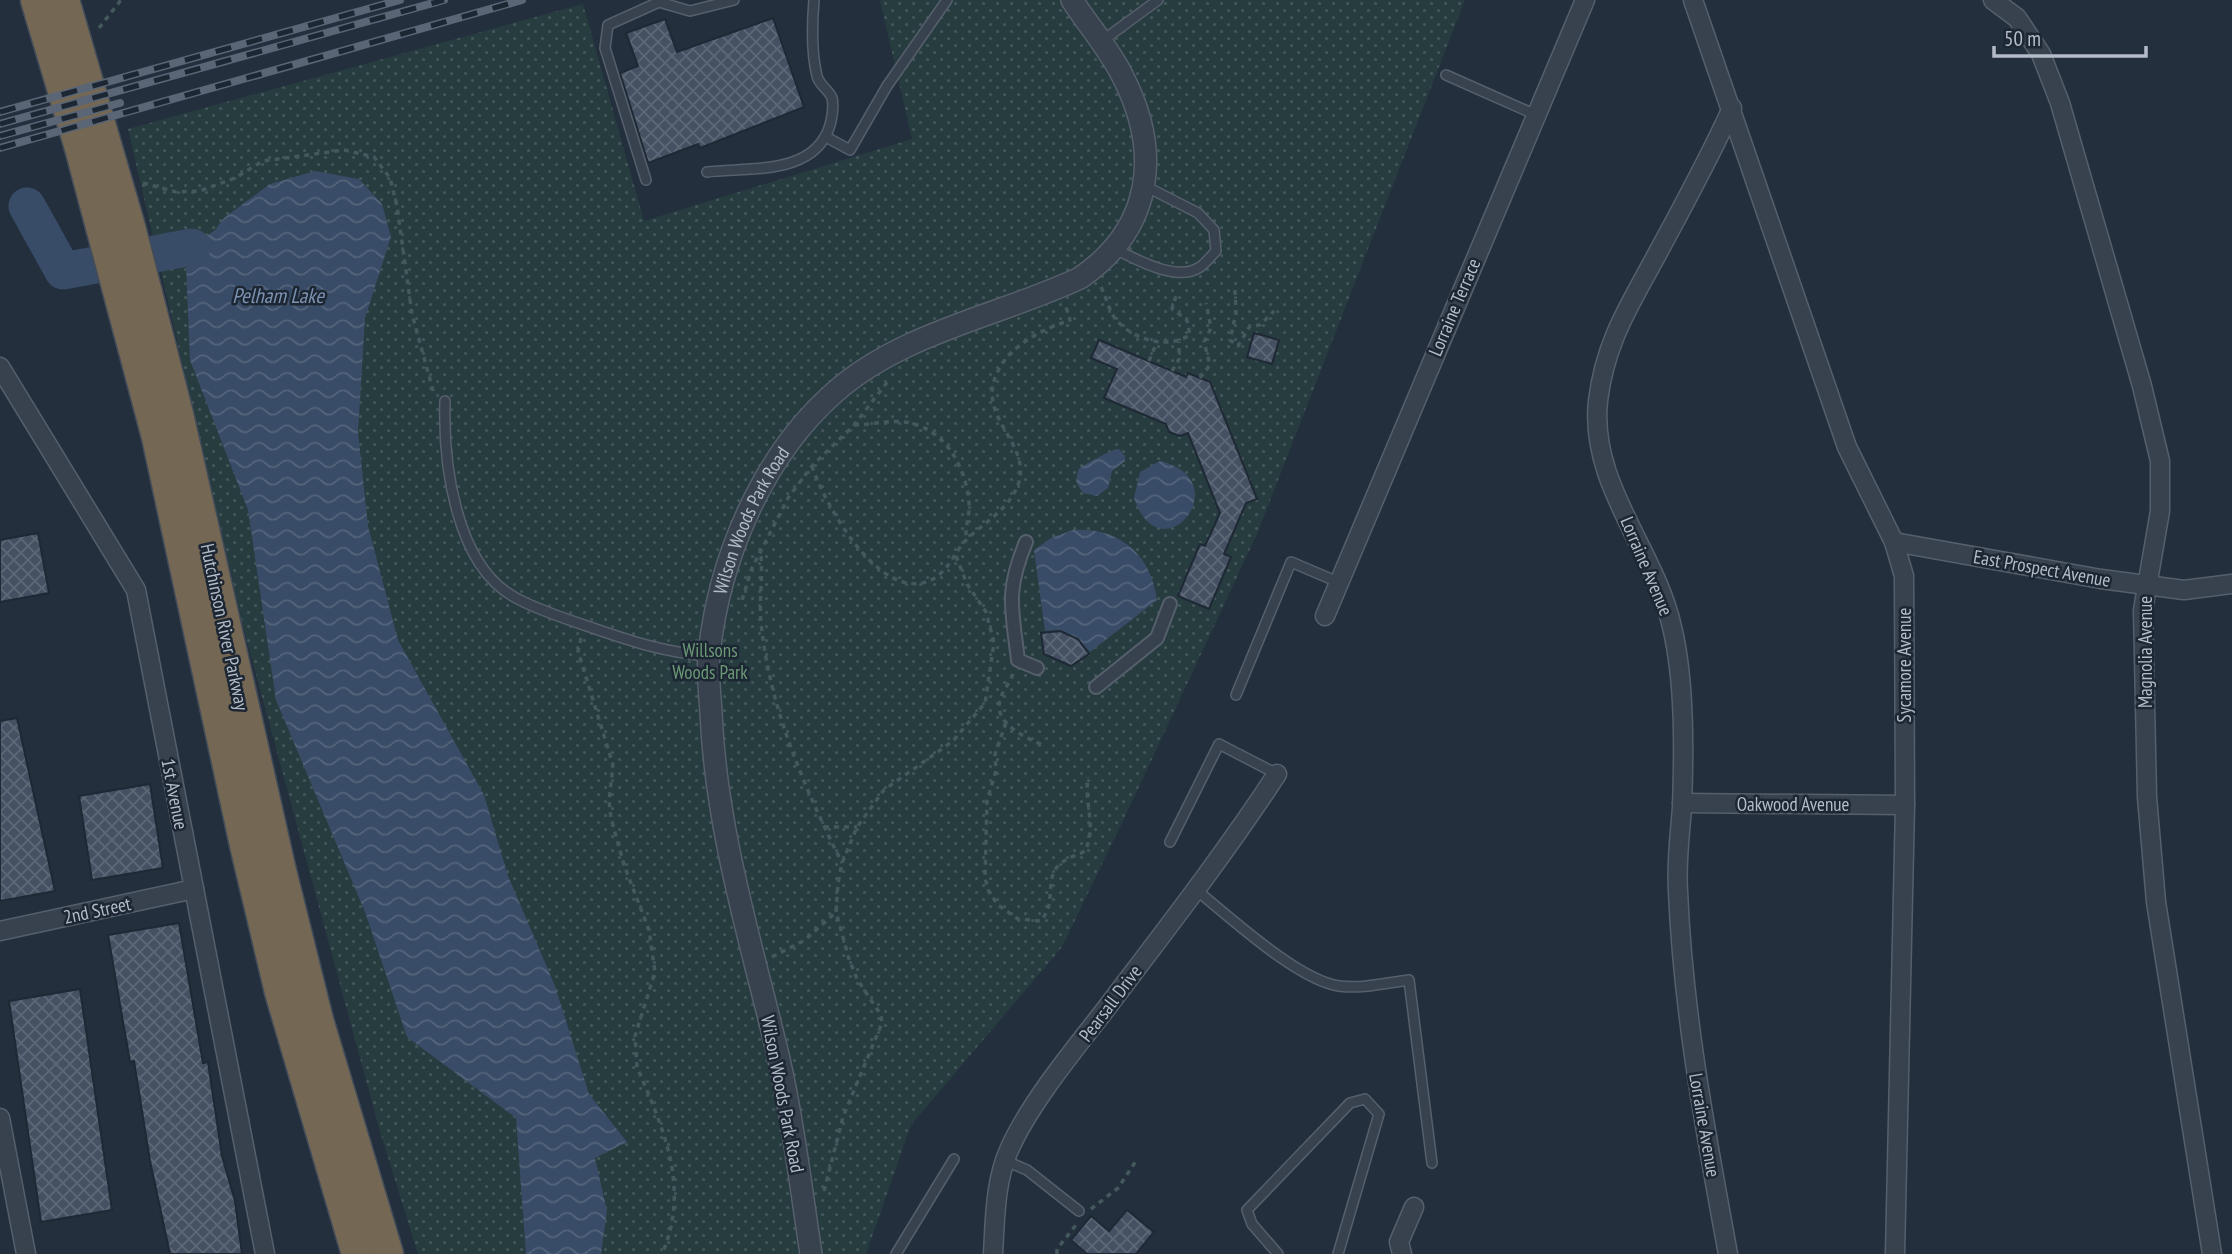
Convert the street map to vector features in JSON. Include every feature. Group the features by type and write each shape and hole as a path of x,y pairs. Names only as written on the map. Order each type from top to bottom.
{"highway":[{"name":"Hutchinson River Parkway","path":"37,0 117,229"},
{"name":"Hutchinson River Parkway","path":"63,0 134,300 160,447 267,936 311,1099 358,1254"},
{"name":"Hutchinson River Parkway","path":"134,300 186,451 306,975 387,1254"}],"street":[{"name":"Wilson Woods Park Road","path":"811,1254 778,1058 727,847 714,764 709,656 727,568 753,499 789,442 834,393 889,354 1080,278 1115,249 1135,219 1146,186 1142,134 1135,104 1122,75 1072,0"},
{"name":"Lorraine Terrace","path":"1325,616 1585,0"},
{"path":"1693,0 1732,108"},
{"name":"Magnolia Avenue","path":"1993,0 2017,18 2041,54 2060,103 2143,386 2160,461 2160,511 2145,584 2143,610 2147,797 2156,902 2212,1254"},
{"name":"Sycamore Avenue","path":"1732,108 1847,447 1894,542 1903,576 1905,805 1895,1254"},
{"name":"Lorraine Avenue","path":"1728,1254 1695,1074 1686,996 1677,889 1682,803 1681,716 1673,628 1661,593 1606,473 1599,437 1598,406 1610,340 1714,148 1732,108"},
{"name":"1st Avenue","path":"0,366 136,590 265,1254"},
{"path":"1026,542 1012,574 1010,593 1018,660 1037,668"},
{"name":"East Prospect Avenue","path":"1894,542 2184,590 2232,584"},
{"path":"1096,687 1157,638 1170,604"},
{"name":"Pearsall Drive","path":"993,1254 998,1192 1006,1161 1019,1131 1250,817 1277,774"},
{"name":"Oakwood Avenue","path":"1682,803 1905,805"},
{"name":"2nd Street","path":"0,931 194,889"},
{"path":"0,1118 26,1254"},
{"path":"1402,1254 1399,1242 1414,1207"}],"lane":[{"path":"646,180 604,48 608,25 659,2 690,11 734,0"},
{"path":"707,172 791,164 807,156 826,137 832,119 832,99 817,79 814,0"},
{"path":"826,137 850,150 887,86 947,0"},
{"path":"1101,42 1158,0"},
{"path":"1446,75 1536,115"},
{"path":"1115,249 1144,263 1175,271 1198,269 1216,251 1214,230 1198,213 1146,186"},
{"path":"445,401 444,431 450,482 472,550 493,581 515,598 586,625 658,650 709,656"},
{"path":"1236,695 1291,562 1338,582"},
{"path":"1170,842 1219,744 1277,774"},
{"path":"1195,889 1278,956 1323,981 1336,986 1356,986 1409,980 1432,1163"},
{"path":"1278,1254 1252,1224 1247,1210 1350,1103 1365,1099 1380,1114 1338,1254"},
{"path":"896,1254 954,1160"},
{"path":"1006,1161 1027,1170 1082,1213"}],"path":[{"path":"95,38 102,22 121,0"},
{"path":"140,180 144,185 176,192 200,191 234,178 263,161 344,150 374,157 390,178 397,206 420,350 432,392 445,401"},
{"path":"1101,286 1118,322 1142,338 1157,342 1179,342 1190,335 1187,320 1172,309 1176,296"},
{"path":"1236,290 1236,313 1230,340 1238,346 1250,326 1260,325 1275,311"},
{"path":"812,466 828,507 879,570 892,577 919,582 932,580 956,556 966,540 1002,509 1012,496 1021,472 1016,451 991,405 992,386 999,369 1040,331 1070,320 1064,303"},
{"path":"1200,378 1210,365 1204,342 1211,328 1206,303"},
{"path":"1149,361 1157,342"},
{"path":"1172,371 1179,359 1179,342"},
{"path":"741,602 752,568 788,498 812,466 854,425 896,373"},
{"path":"854,425 903,422 921,427 949,448 958,459 967,484 970,507 966,540"},
{"path":"761,554 761,628 771,685 824,827 842,863"},
{"path":"804,1211 816,1207 821,1201 843,1117 882,1023 877,1006 857,979 836,912 842,863 857,827 884,790 953,741 985,703 994,643 986,611 967,584 956,556"},
{"path":"586,625 578,652 613,765 609,801 611,818 624,865 649,930 655,972 638,1025 635,1054 637,1067 667,1141 676,1183 673,1223 662,1254"},
{"path":"1012,677 1000,699 999,707 1006,723 1027,738 1045,746"},
{"path":"1006,723 995,754 996,771 988,800 989,819 983,860 989,892 998,905 1018,919 1040,922 1046,916 1052,904 1051,878 1065,860 1085,851 1091,839 1093,825 1085,797 1088,778"},
{"path":"824,827 857,827"},
{"path":"755,965 804,940 836,912"},
{"path":"1082,1213 1118,1188 1136,1161"},
{"path":"1057,1254 1057,1249 1077,1224"}],"green space":[{"name":"Willsons Woods Park","path":"880,0 1465,0 1257,534 1131,804 1062,947 911,1125 866,1254 418,1254 379,1128 244,630 128,129 583,4 644,221 912,139"}],"water":[{"name":"Pelham Lake","path":"315,171 359,179 382,204 391,237 365,318 358,432 368,526 398,640 484,795 508,876 555,986 589,1094 627,1142 595,1158 607,1211 601,1254 526,1254 516,1118 407,1037 365,912 276,700 248,510 190,360 186,265 192,247 215,230 224,218 270,184"},
{"path":"1119,449 1125,456 1125,461 1112,471 1108,488 1097,496 1083,493 1076,482 1078,470"},
{"path":"1160,461 1183,471 1193,486 1194,502 1187,517 1175,526 1161,529 1146,520 1134,498 1140,472"},
{"path":"1073,530 1105,533 1130,547 1148,569 1157,600 1090,652 1070,634 1045,631 1034,550 1051,538"}],"building":[{"path":"773,18 804,107 700,148 698,144 648,163 620,73 638,66 626,33 665,19 677,52"},
{"path":"1254,333 1279,340 1272,364 1247,357"},
{"path":"1099,340 1186,377 1188,373 1210,382 1257,499 1246,503 1224,554 1231,557 1209,609 1178,596 1200,544 1205,546 1220,513 1188,433 1180,436 1169,432 1166,424 1104,398 1117,369 1091,358"},
{"path":"38,533 49,593 0,602 0,540"},
{"path":"1060,631 1078,639 1089,654 1071,666 1044,654 1041,633"},
{"path":"17,718 55,891 0,901 0,721"},
{"path":"150,784 163,868 92,880 79,796"},
{"path":"179,923 203,1063 208,1062 222,1156 235,1201 242,1254 170,1254 150,1161 134,1061 130,1062 108,935"},
{"path":"80,989 112,1210 41,1222 9,1001"},
{"path":"1127,1210 1154,1232 1136,1254 1087,1254 1071,1240 1091,1216 1109,1231"}],"waterway":[{"path":"27,206 63,271 192,247"}],"railway":[{"path":"0,112 400,0"},
{"path":"0,124 444,0"},
{"path":"0,148 522,0"},
{"path":"0,136 120,103"}]}
